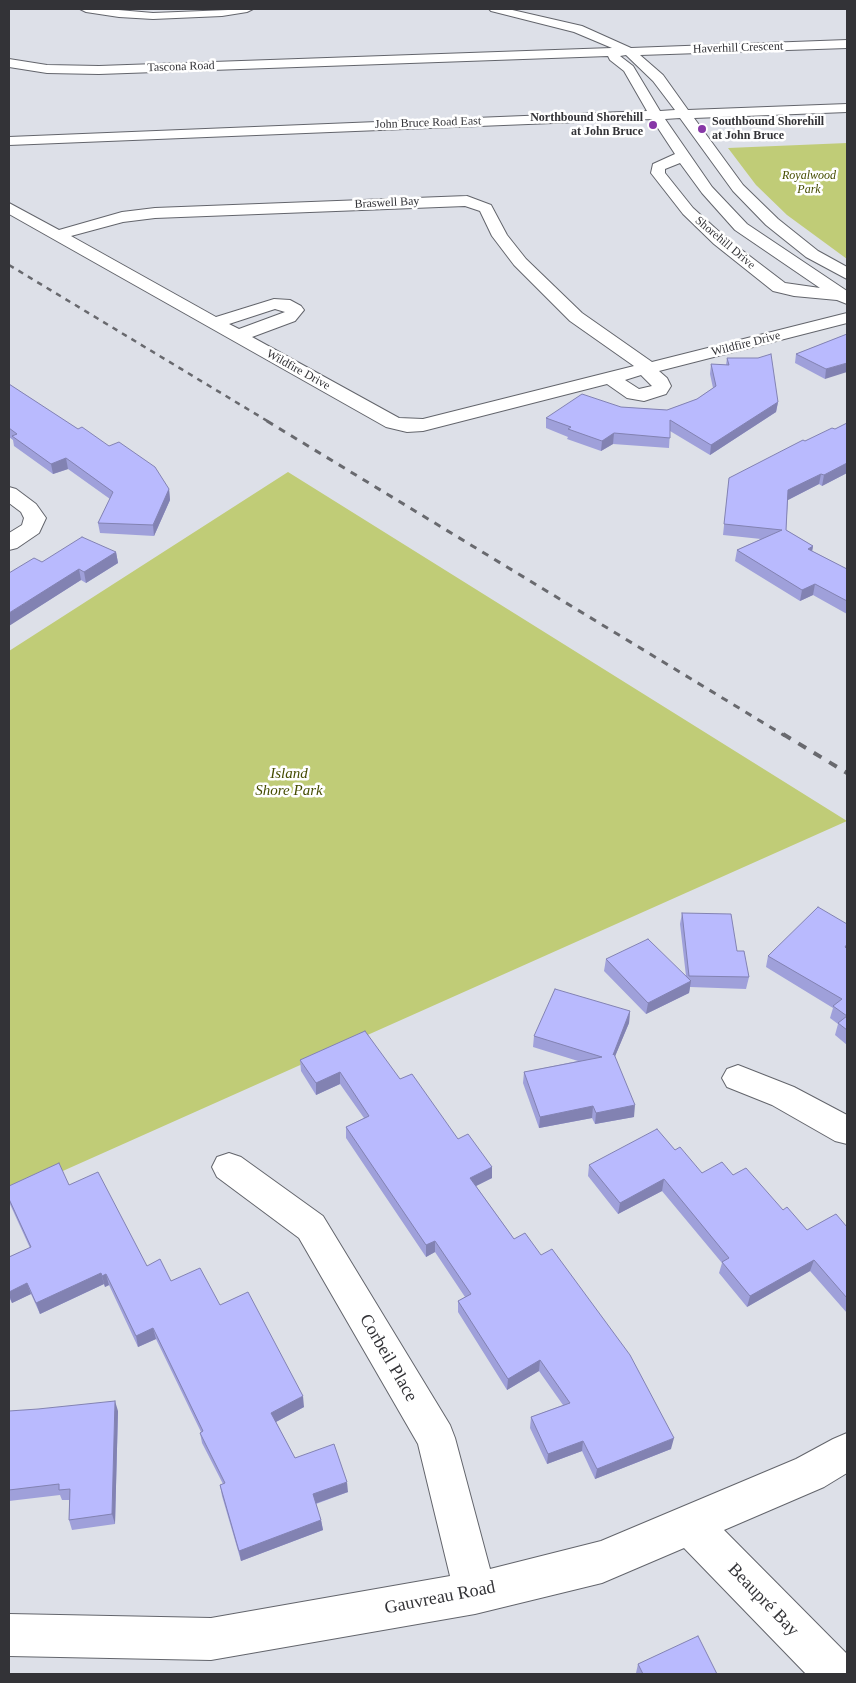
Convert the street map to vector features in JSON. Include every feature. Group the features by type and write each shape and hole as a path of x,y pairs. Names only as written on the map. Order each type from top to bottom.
{"street":[{"path":"86,9 119,14 153,16 222,13 247,9"},
{"name":"Shorehill Drive","path":"504,9 564,30 607,52 628,69 683,156 707,190 741,227 843,297"},
{"name":"Shorehill Drive","path":"529,17 578,28 628,52 658,78 738,188 772,222 812,254 847,274"},
{"name":"Haverhill Crescent","path":"628,52 847,44"},
{"name":"Tascona Road","path":"9,63 47,69 85,70 628,52"},
{"name":"John Bruce Road East","path":"9,141 375,125 847,108"},
{"name":"Shorehill Drive","path":"683,156 658,167 658,173 688,211 720,241 779,287 794,291 843,297"},
{"name":"Braswell Bay","path":"58,236 122,217 155,213 467,201 486,208 500,236 520,262 576,317 647,368"},
{"name":"Wildfire Drive","path":"9,208 394,424 407,426 422,425 847,318"},
{"path":"215,323 274,304 284,304 296,310 289,317 237,336"},
{"path":"610,378 634,394 644,395 659,390 662,386 647,368"},
{"path":"9,493 29,508 35,518 31,528 9,543"},
{"path":"738,1078 783,1096 847,1131"},
{"name":"Corbeil Place","path":"229,1168 311,1227 436,1438 475,1593"},
{"name":"Gauvreau Road","path":"9,1635 211,1639 475,1593 602,1562 810,1473 847,1452"},
{"name":"Beaupré Bay","path":"690,1525 836,1674"}],"green space":[{"name":"Royalwood Park","path":"847,143 847,259 787,215 756,185 728,148"},
{"name":"Island Shore Park","path":"288,472 847,821 9,1195 9,651"}],"building":[{"path":"847,334 847,363 826,369 796,354"},
{"path":"771,354 778,402 711,445 670,420 670,438 614,433 602,441 568,429 571,427 546,418 582,394 621,407 667,410 697,399 716,386 711,364 729,365 727,358 758,358"},
{"path":"9,384 78,429 82,427 109,446 119,442 155,467 169,489 153,525 98,523 113,492 66,458 51,464 12,436 17,434 9,428"},
{"path":"847,423 847,463 788,490 786,530 813,546 808,549 847,569 847,601 815,584 802,590 737,550 782,530 724,524 729,478 803,440 805,441"},
{"path":"82,537 116,552 84,572 79,569 9,613 9,573 34,558 42,562"},
{"path":"818,907 847,924 847,944 845,947 847,949 847,1016 833,1006 842,999 768,956"},
{"path":"682,913 731,914 737,951 744,951 749,977 689,976"},
{"path":"648,939 691,981 648,1003 606,959"},
{"path":"555,989 630,1011 613,1055 635,1105 596,1113 593,1106 540,1117 524,1072 602,1057 534,1036"},
{"path":"847,1016 847,1030 838,1023"},
{"path":"365,1031 400,1079 412,1074 458,1139 468,1134 492,1167 470,1178 514,1239 525,1233 541,1255 552,1249 630,1355 674,1438 597,1469 583,1441 548,1454 531,1417 570,1403 540,1360 508,1379 458,1301 471,1294 435,1241 426,1245 346,1127 369,1116 340,1072 316,1083 300,1060"},
{"path":"657,1129 675,1150 680,1147 702,1173 722,1162 733,1175 746,1168 783,1210 787,1207 807,1230 836,1214 847,1227 847,1298 814,1260 750,1296 722,1262 729,1258 664,1179 620,1203 589,1165"},
{"path":"59,1163 69,1185 98,1172 147,1266 160,1259 171,1281 200,1268 220,1305 248,1292 303,1396 271,1413 295,1458 334,1444 347,1482 313,1494 321,1520 239,1551 220,1485 225,1483 200,1433 203,1431 153,1328 136,1336 106,1274 102,1276 101,1273 36,1303 27,1283 9,1292 9,1257 31,1247 9,1199 9,1186"},
{"path":"115,1401 112,1514 69,1520 70,1489 59,1490 59,1484 9,1490 9,1411"},
{"path":"698,1636 717,1674 643,1674 638,1664"}],"railway":[{"path":"9,265 269,422"},
{"path":"267,421 785,736"},
{"path":"783,734 847,773"}],"place":[{"name":"Northbound Shorehill at John Bruce","path":"653,125"},
{"name":"Southbound Shorehill at John Bruce","path":"702,129"}]}
